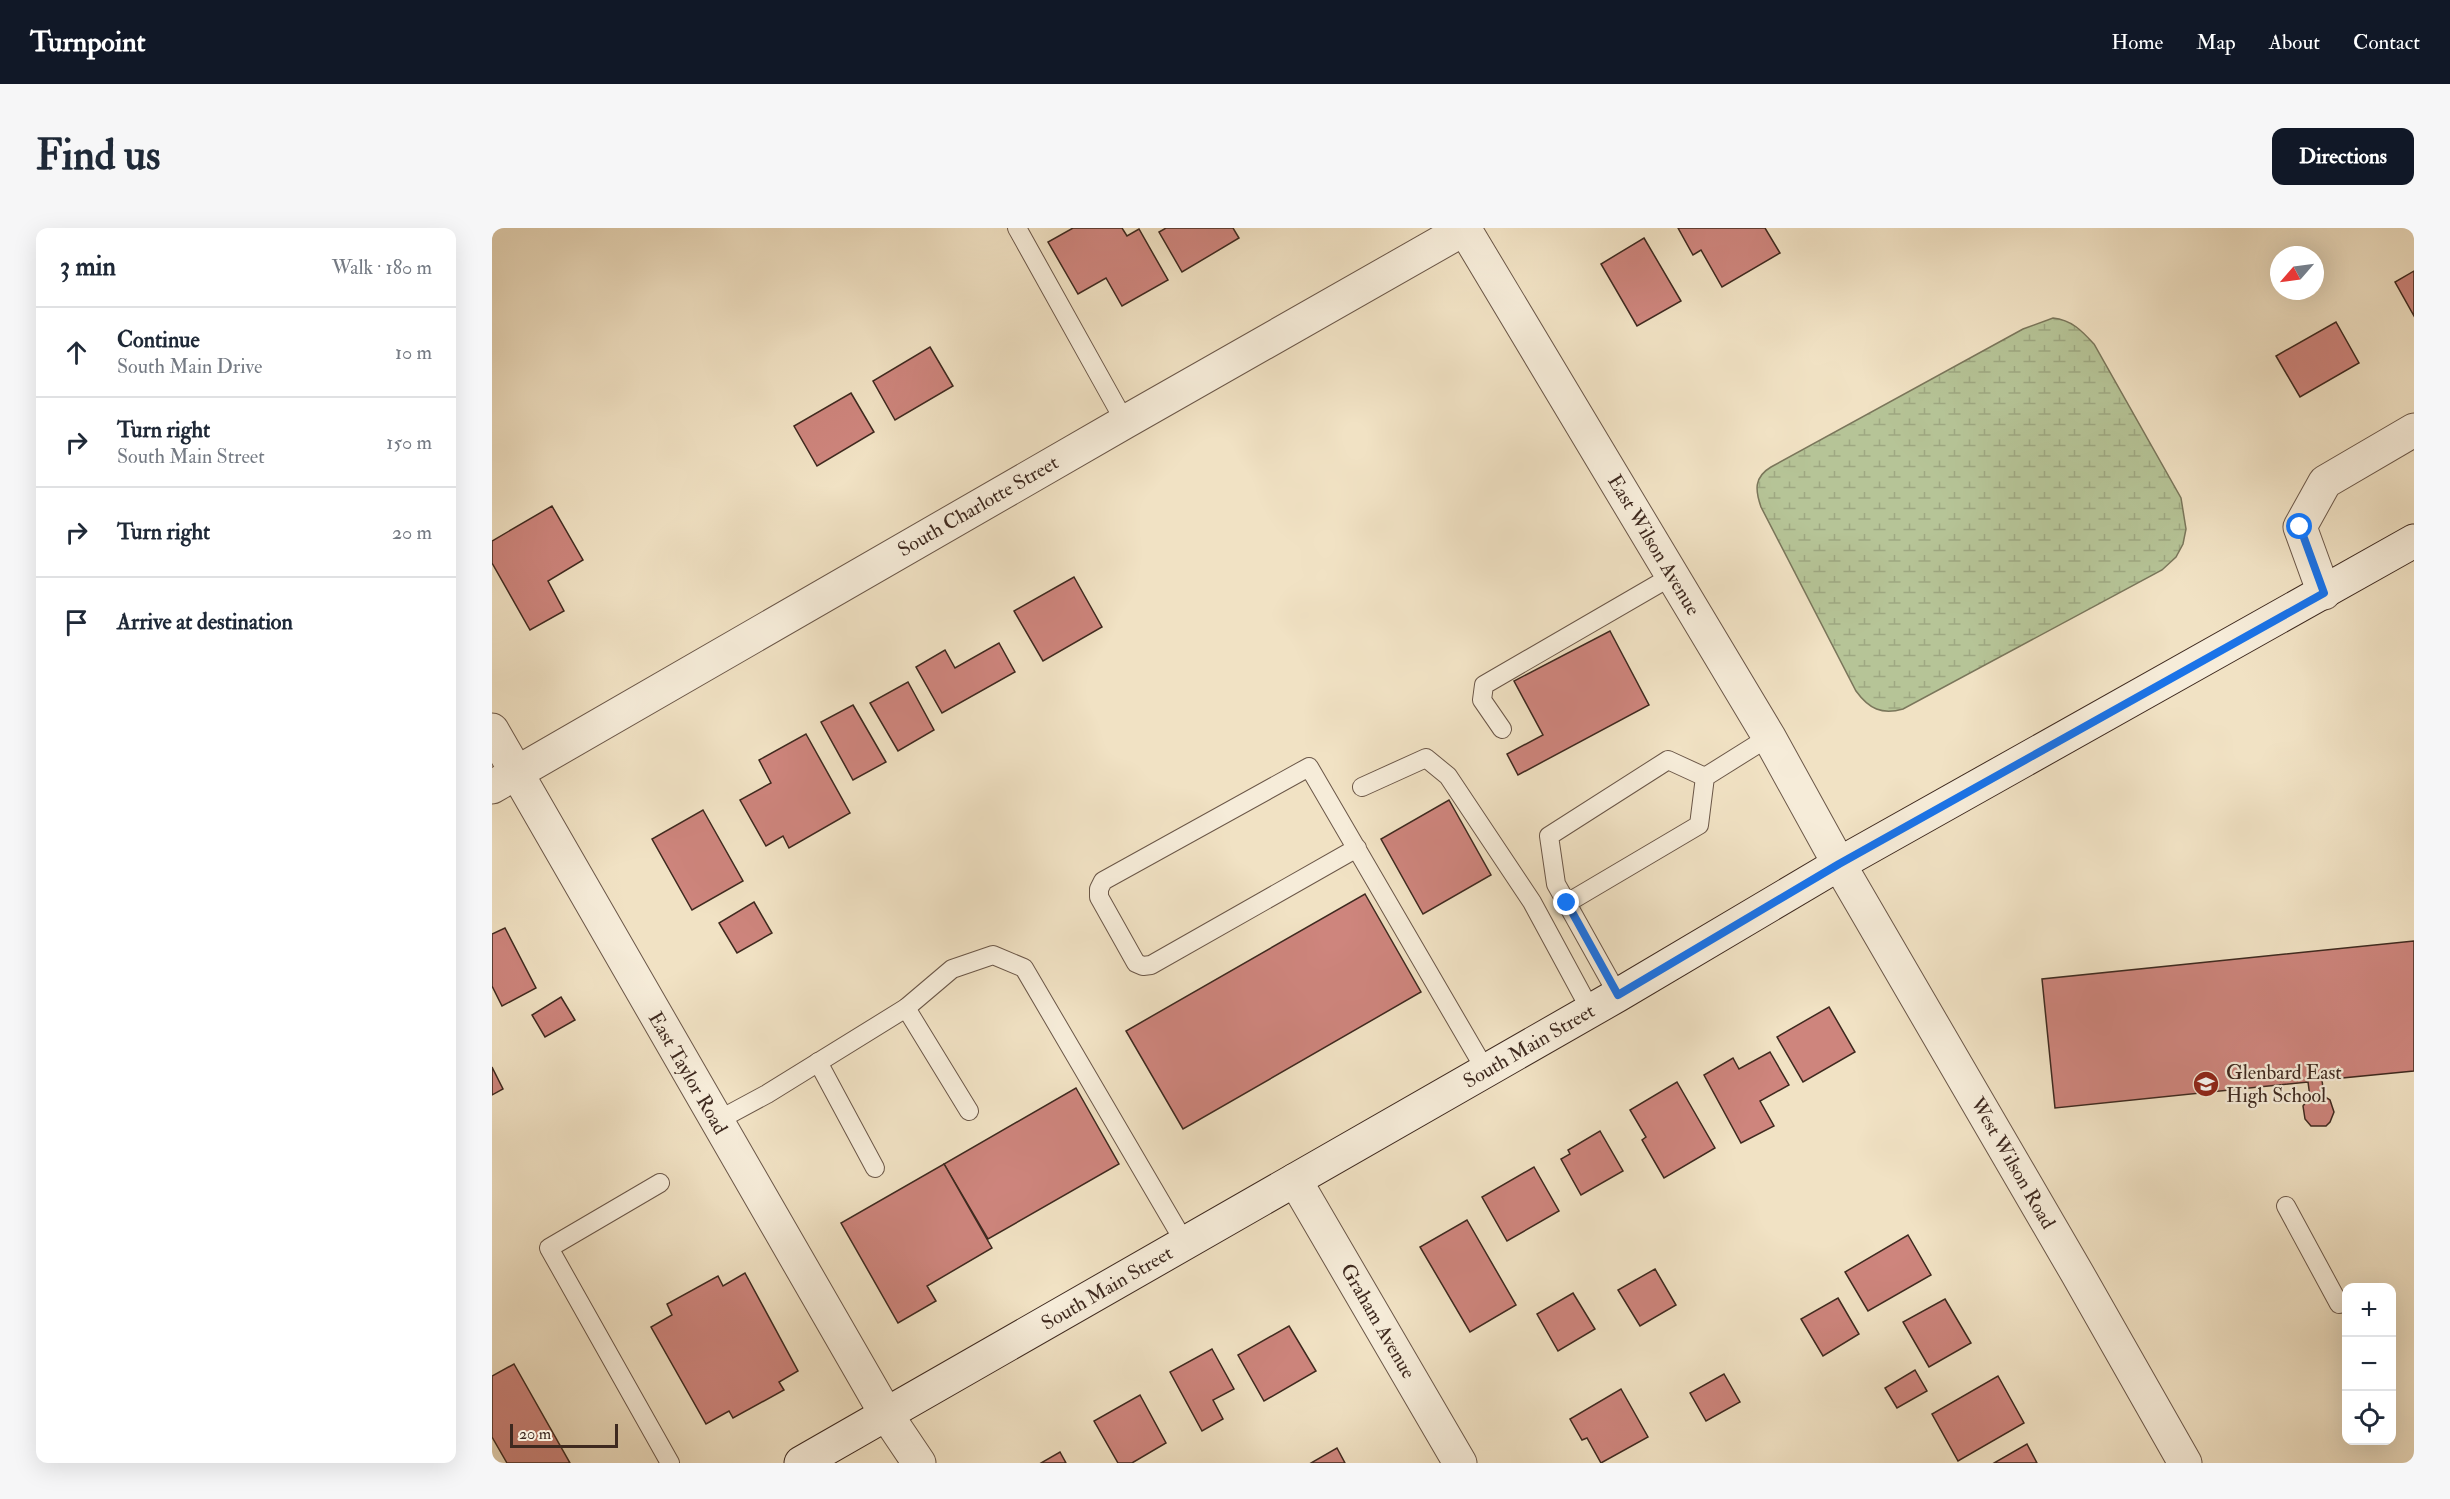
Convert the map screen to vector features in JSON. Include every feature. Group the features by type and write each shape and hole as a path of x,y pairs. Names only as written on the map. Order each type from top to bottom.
{"street":[{"name":"South Charlotte Street","path":"505,780 1465,228"},
{"name":"East Wilson Avenue","path":"1465,228 1769,737 1839,864"},
{"path":"2324,593 2300,527 2325,482 2414,430"},
{"name":"South Main Street","path":"801,1463 1605,1003 1839,864 2414,542"},
{"name":"East Taylor Road","path":"492,730 505,780 716,1122 886,1414 919,1463"},
{"name":"West Wilson Road","path":"1839,864 2185,1463"},
{"name":"Graham Avenue","path":"1295,1180 1460,1463"}],"lane":[{"path":"1017,228 1125,422"},
{"path":"1502,729 1482,700 1484,685 1672,576"},
{"path":"1705,777 1769,737"},
{"path":"1362,787 1426,758 1448,776 1532,902 1605,1003"},
{"path":"1605,1003 1567,903 1556,884 1549,836 1668,760 1705,777"},
{"path":"1357,848 1151,965 1143,966 1136,963 1099,897 1099,889 1103,881 1309,767 1357,848 1486,1071"},
{"path":"1567,903 1699,825 1705,777"},
{"path":"716,1122 906,1008 952,969 993,955 1024,968 1185,1243"},
{"path":"906,1008 969,1111"},
{"path":"818,1062 875,1168"},
{"path":"660,1183 549,1248 670,1463"},
{"path":"2286,1206 2339,1304"}],"green space":[{"path":"2053,318 2071,324 2094,344 2181,498 2186,529 2183,544 2176,557 2162,570 1903,709 1882,711 1876,709 1856,691 1761,507 1757,484 1761,475 1771,467 2023,329"}],"building":[{"path":"1073,228 1122,228 1127,236 1139,229 1168,280 1122,306 1106,278 1078,294 1048,242"},
{"path":"1166,228 1233,228 1239,238 1182,272 1159,232"},
{"path":"1678,228 1765,228 1780,253 1722,287 1701,250 1693,255"},
{"path":"1644,238 1681,301 1637,326 1601,264"},
{"path":"2414,271 2414,316 2395,282"},
{"path":"2336,322 2359,363 2300,397 2276,356"},
{"path":"930,347 953,386 895,420 873,381"},
{"path":"851,393 874,432 817,466 794,426"},
{"path":"552,506 583,560 548,581 564,611 530,630 492,563 492,541"},
{"path":"1074,577 1102,627 1043,661 1014,611"},
{"path":"1610,631 1649,705 1518,775 1507,754 1543,735 1514,681"},
{"path":"999,643 1015,672 942,713 916,667 945,650 955,668"},
{"path":"908,682 934,730 898,751 870,703"},
{"path":"853,705 886,762 853,780 821,722"},
{"path":"806,734 850,813 789,848 783,836 766,846 740,800 771,783 759,760"},
{"path":"1449,800 1491,875 1423,914 1381,839"},
{"path":"703,810 743,881 692,910 652,839"},
{"path":"1365,894 1421,992 1183,1129 1126,1031"},
{"path":"754,902 772,933 737,953 719,923"},
{"path":"505,928 536,988 502,1006 492,986 492,934"},
{"name":"Glenbard East High School","path":"2414,941 2414,1071 2322,1080 2324,1096 2330,1100 2334,1112 2326,1126 2311,1126 2305,1119 2303,1106 2310,1097 2308,1082 2055,1108 2042,979"},
{"path":"561,997 575,1020 545,1037 532,1015"},
{"path":"1829,1007 1855,1052 1803,1082 1777,1037"},
{"path":"1770,1052 1789,1085 1760,1101 1774,1126 1741,1143 1704,1075 1733,1058 1739,1069"},
{"path":"492,1067 503,1089 492,1095"},
{"path":"1677,1082 1715,1148 1664,1178 1642,1140 1646,1137 1630,1110"},
{"path":"1076,1088 1119,1164 988,1239 944,1164"},
{"path":"1600,1131 1623,1171 1581,1195 1561,1159 1570,1154 1568,1150"},
{"path":"944,1164 992,1248 927,1286 936,1301 898,1323 841,1223"},
{"path":"1534,1167 1559,1211 1507,1241 1482,1197"},
{"path":"1467,1220 1516,1305 1470,1332 1420,1247"},
{"path":"1908,1235 1931,1275 1868,1311 1845,1272"},
{"path":"1655,1269 1676,1305 1640,1326 1618,1290"},
{"path":"745,1273 798,1371 779,1382 784,1390 733,1418 729,1411 706,1424 651,1327 672,1315 667,1304 718,1276 723,1286"},
{"path":"1573,1293 1595,1329 1558,1351 1537,1314"},
{"path":"1838,1298 1859,1334 1823,1356 1801,1319"},
{"path":"1945,1299 1971,1343 1929,1367 1903,1322"},
{"path":"1289,1326 1316,1371 1264,1401 1238,1355"},
{"path":"1212,1349 1234,1389 1213,1400 1223,1419 1202,1431 1170,1372"},
{"path":"514,1364 570,1463 507,1463 492,1437 492,1376"},
{"path":"1915,1370 1927,1391 1897,1408 1885,1388"},
{"path":"1724,1374 1740,1402 1706,1421 1690,1393"},
{"path":"1998,1376 2024,1423 1958,1461 1932,1414"},
{"path":"1621,1389 1648,1437 1601,1463 1587,1438 1582,1440 1570,1419"},
{"path":"1140,1395 1166,1443 1132,1463 1118,1463 1094,1421"},
{"path":"2027,1444 2037,1463 1994,1463"},
{"path":"1337,1448 1345,1463 1311,1463"},
{"path":"1060,1452 1066,1463 1041,1463"}],"place":[{"name":"Glenbard East High School","path":"2206,1084"}],"route":[{"path":"1567,903 1618,995 1839,864 2324,593 2300,527"}]}
